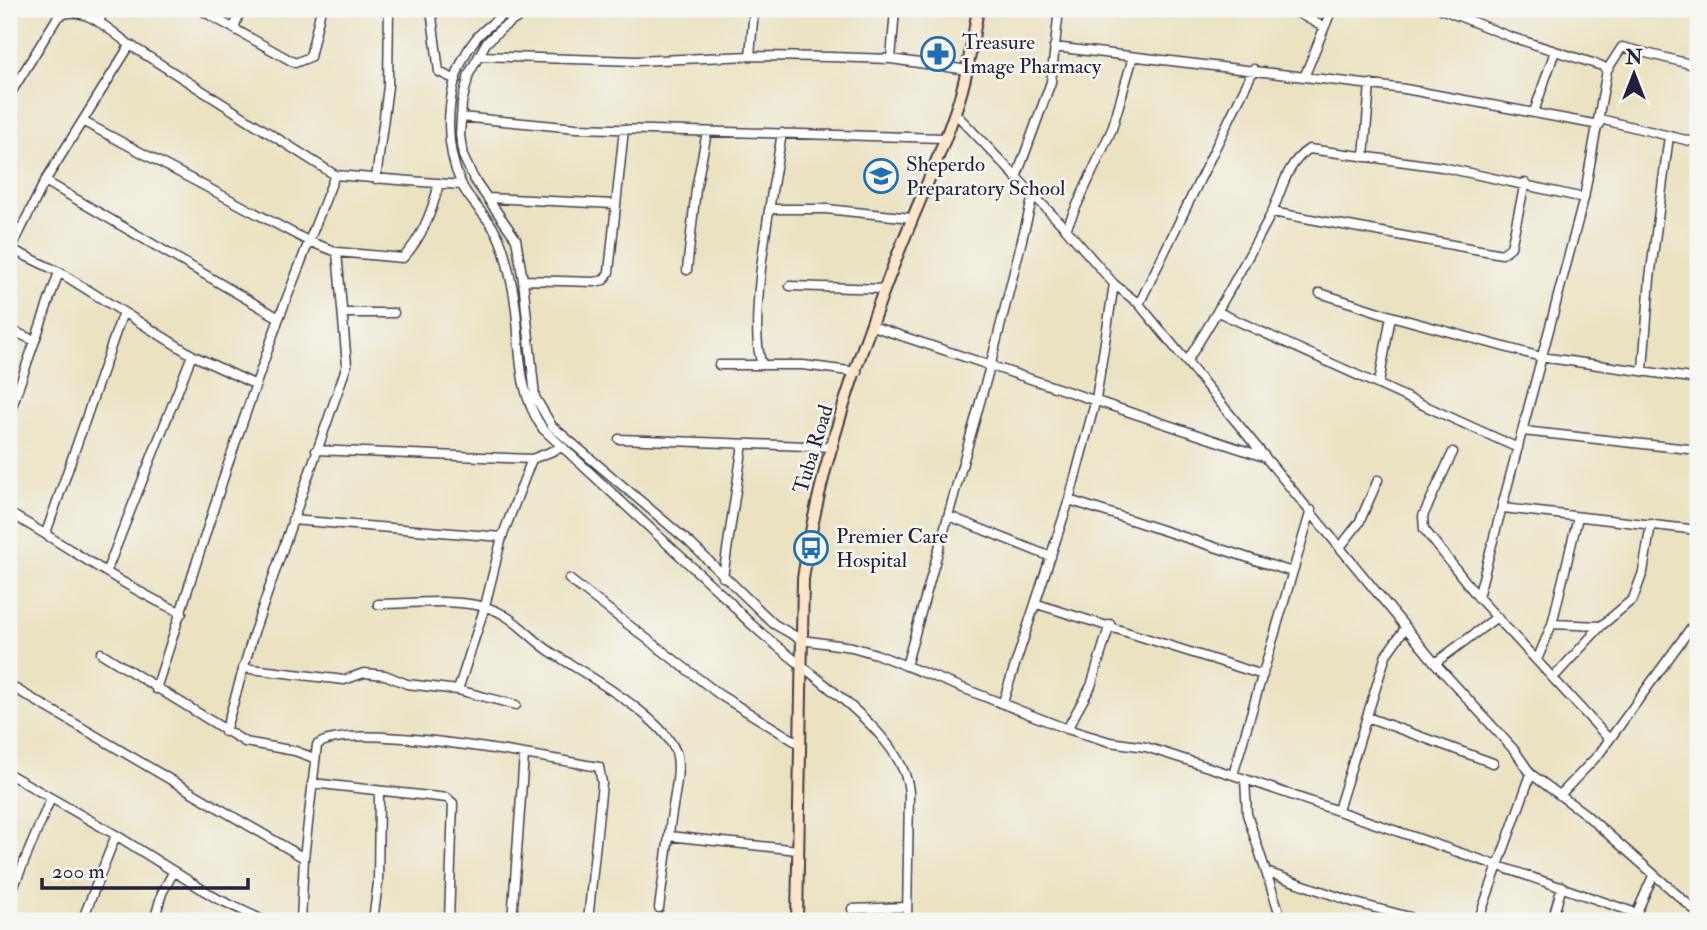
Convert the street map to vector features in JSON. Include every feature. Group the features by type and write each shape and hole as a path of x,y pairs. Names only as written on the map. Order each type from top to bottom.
{"street":[{"path":"99,22 105,9"},
{"path":"199,9 295,63 310,57 321,9"},
{"path":"234,29 242,9"},
{"path":"376,180 389,73 389,9"},
{"path":"431,9 439,72 456,80"},
{"path":"510,9 478,36 459,66 450,118 452,148 461,184 494,227 505,256 513,286 516,344 525,396 543,429 730,602 748,624 873,727 908,776 910,848 907,921"},
{"path":"531,9 502,28 486,43 469,74 461,117 463,156 516,239 535,397 552,426 689,542 774,625 802,640 852,647 906,666 1066,729 1110,742 1146,747 1338,810 1496,866 1562,886 1635,917 1653,876"},
{"path":"750,56 754,9"},
{"path":"891,59 895,9"},
{"name":"Tuba Road","path":"797,921 803,579 808,545 833,447 884,289 955,113 968,70 978,9"},
{"path":"1016,178 1051,82 1059,9"},
{"path":"1290,9 1324,27"},
{"path":"1305,75 1332,9"},
{"path":"1441,9 1607,70"},
{"path":"9,96 64,12 85,14 335,174 376,180 461,184"},
{"path":"130,45 46,181 10,249 59,272 191,355 256,385"},
{"path":"1054,47 1370,84 1600,122 1698,143"},
{"path":"1478,597 1541,357 1560,297 1600,122 1607,70 1622,47 1698,66"},
{"path":"1534,112 1555,51"},
{"path":"479,56 636,61 750,56 891,59 968,70"},
{"path":"1066,229 1112,129 1133,57"},
{"path":"1139,304 1254,69"},
{"path":"1364,157 1370,84"},
{"path":"955,113 1066,229 1114,284 1139,304 1435,663 1515,751 1531,774 1603,830 1698,913"},
{"path":"461,117 524,125 944,138"},
{"path":"84,122 308,241 337,252 403,258 412,249 434,205 439,183"},
{"path":"523,280 596,282 604,279 609,272 614,204 624,129"},
{"path":"687,270 696,189 707,132"},
{"path":"762,364 756,350 758,307 782,133"},
{"path":"1643,369 1650,278 1669,136"},
{"path":"1187,361 1218,312 1272,212 1290,167 1309,149 1525,183 1584,198"},
{"path":"156,689 226,470 279,318 335,174"},
{"path":"46,181 279,318"},
{"path":"1272,212 1502,254 1511,247 1525,183"},
{"path":"906,666 991,363 1033,196"},
{"path":"488,198 614,204"},
{"path":"770,209 826,209 912,218"},
{"path":"225,732 243,668 292,520 347,365 337,252"},
{"path":"9,415 59,272"},
{"path":"1003,702 1069,500 1096,399 1114,284"},
{"path":"790,286 884,289"},
{"path":"1320,293 1391,316 1541,357 1643,369 1698,379"},
{"path":"46,533 123,312"},
{"path":"1218,312 1518,448"},
{"path":"343,313 394,313"},
{"path":"1379,383 1391,316"},
{"path":"872,326 991,363 1266,457"},
{"path":"9,329 35,341"},
{"path":"107,570 191,355"},
{"path":"719,365 762,364 857,372"},
{"path":"1522,431 1698,450"},
{"path":"619,439 833,447"},
{"path":"723,577 743,444"},
{"path":"316,450 532,458 563,447"},
{"path":"1453,453 1421,523 1478,597 1609,739"},
{"path":"458,690 485,607 502,537 532,458"},
{"path":"1341,547 1359,523 1378,480"},
{"path":"1069,500 1292,572"},
{"path":"1503,508 1698,530"},
{"path":"1233,775 1311,510"},
{"path":"9,513 107,570 144,596 182,612"},
{"path":"949,516 1051,557"},
{"path":"1537,660 1552,624 1578,517"},
{"path":"292,520 502,537"},
{"path":"1553,678 1601,625 1633,599 1643,572 1651,524"},
{"path":"569,579 720,695 801,745"},
{"path":"378,604 485,607 514,621 550,651 646,715 669,740 677,756 659,908"},
{"path":"1037,604 1110,625 1263,676"},
{"path":"1435,663 1497,617"},
{"path":"1560,795 1589,766 1698,618"},
{"path":"1552,624 1601,625"},
{"path":"1066,729 1091,686 1110,625"},
{"path":"1338,810 1386,655 1406,628"},
{"path":"101,653 225,732 253,746 295,751 314,758"},
{"path":"243,668 344,680 364,673 385,675 407,684 458,690 516,705"},
{"path":"9,685 304,858"},
{"path":"1367,717 1493,763"},
{"path":"301,921 304,858 317,745 324,740 362,737 402,739 599,767 602,773 589,921"},
{"path":"512,921 524,755"},
{"path":"9,774 50,800 116,835 216,898 265,921"},
{"path":"1478,921 1531,774"},
{"path":"1245,779 1247,814 1282,921"},
{"path":"312,783 379,793 447,798 453,803 449,921"},
{"path":"373,921 378,883 379,793"},
{"path":"9,898 50,800"},
{"path":"82,921 116,835"},
{"path":"669,836 798,850"},
{"path":"154,921 162,893 174,871"},
{"path":"1266,872 1356,903 1410,917 1413,921"},
{"path":"1552,921 1562,886"},
{"path":"852,909 906,907"}],"place":[{"name":"Treasure Image Pharmacy","path":"938,54"},
{"name":"Sheperdo Preparatory School","path":"881,176"},
{"name":"Premier Care Hospital","path":"811,548"}]}
